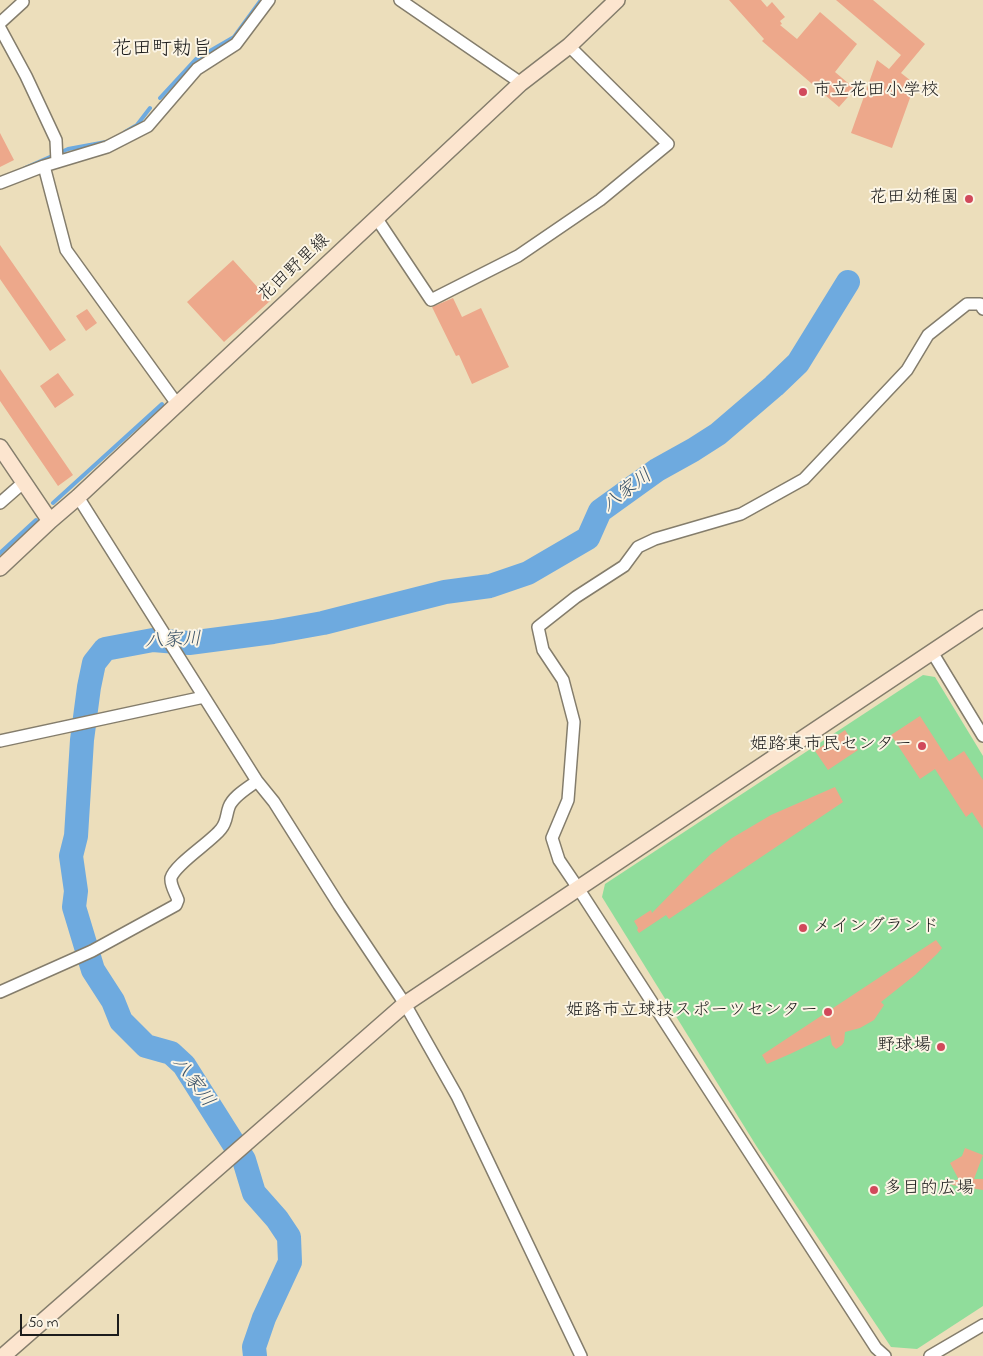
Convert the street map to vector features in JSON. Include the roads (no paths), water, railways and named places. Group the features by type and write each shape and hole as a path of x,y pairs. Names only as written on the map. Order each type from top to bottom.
{"street":[{"path":"0,183 57,161 107,147 148,126 197,69 236,44 269,0"},
{"path":"400,0 521,83"},
{"name":"花田野里線","path":"0,568 521,83 570,46 617,0"},
{"path":"0,23 22,2"},
{"path":"0,28 30,84 56,140 57,161"},
{"path":"377,219 431,300 518,256 600,200 668,144 570,46"},
{"path":"44,166 66,250 177,404"},
{"path":"885,1356 876,1348 559,860 552,838 568,800 574,722 563,680 543,650 538,627 576,597 624,566 638,547 656,539 741,514 804,479 907,370 928,335 967,304 980,304 983,308"},
{"path":"0,447 50,521"},
{"path":"0,503 24,482"},
{"path":"78,497 257,781 274,802 339,905 405,1004 457,1096 581,1356"},
{"path":"3,1356 405,1004 983,618"},
{"path":"932,652 983,736"},
{"path":"0,741 204,697"},
{"path":"0,992 92,951 176,905 178,900 172,887 171,878 178,869 221,829 227,819 228,807 233,799 257,781"},
{"path":"930,1356 983,1325"}],"waterway":[{"path":"160,98 196,59 234,37 261,0"},
{"path":"125,132 137,125 150,108"},
{"path":"25,168 68,149 106,142"},
{"name":"八家川","path":"255,1356 254,1347 264,1318 290,1262 289,1237 277,1219 254,1193 244,1160 184,1065 171,1053 146,1046 121,1021 113,1001 93,970 74,907 76,891 71,856 76,836 82,740 94,663 105,649 153,640 189,643 273,632 323,623 445,592 490,586 528,573 588,538 600,511 657,470 718,434 774,386 798,363 848,282"},
{"path":"53,503 162,404"},
{"path":"0,553 36,520"}],"place":[{"name":"市立花田小学校","path":"803,92"},
{"name":"花田幼稚園","path":"969,199"},
{"name":"姫路東市民センター","path":"922,746"},
{"name":"メイングランド","path":"803,928"},
{"name":"姫路市立球技スポーツセンター","path":"828,1012"},
{"name":"野球場","path":"941,1047"},
{"name":"多目的広場","path":"874,1190"}],"district":[{"name":"花田町勅旨","path":"162,51"}]}
